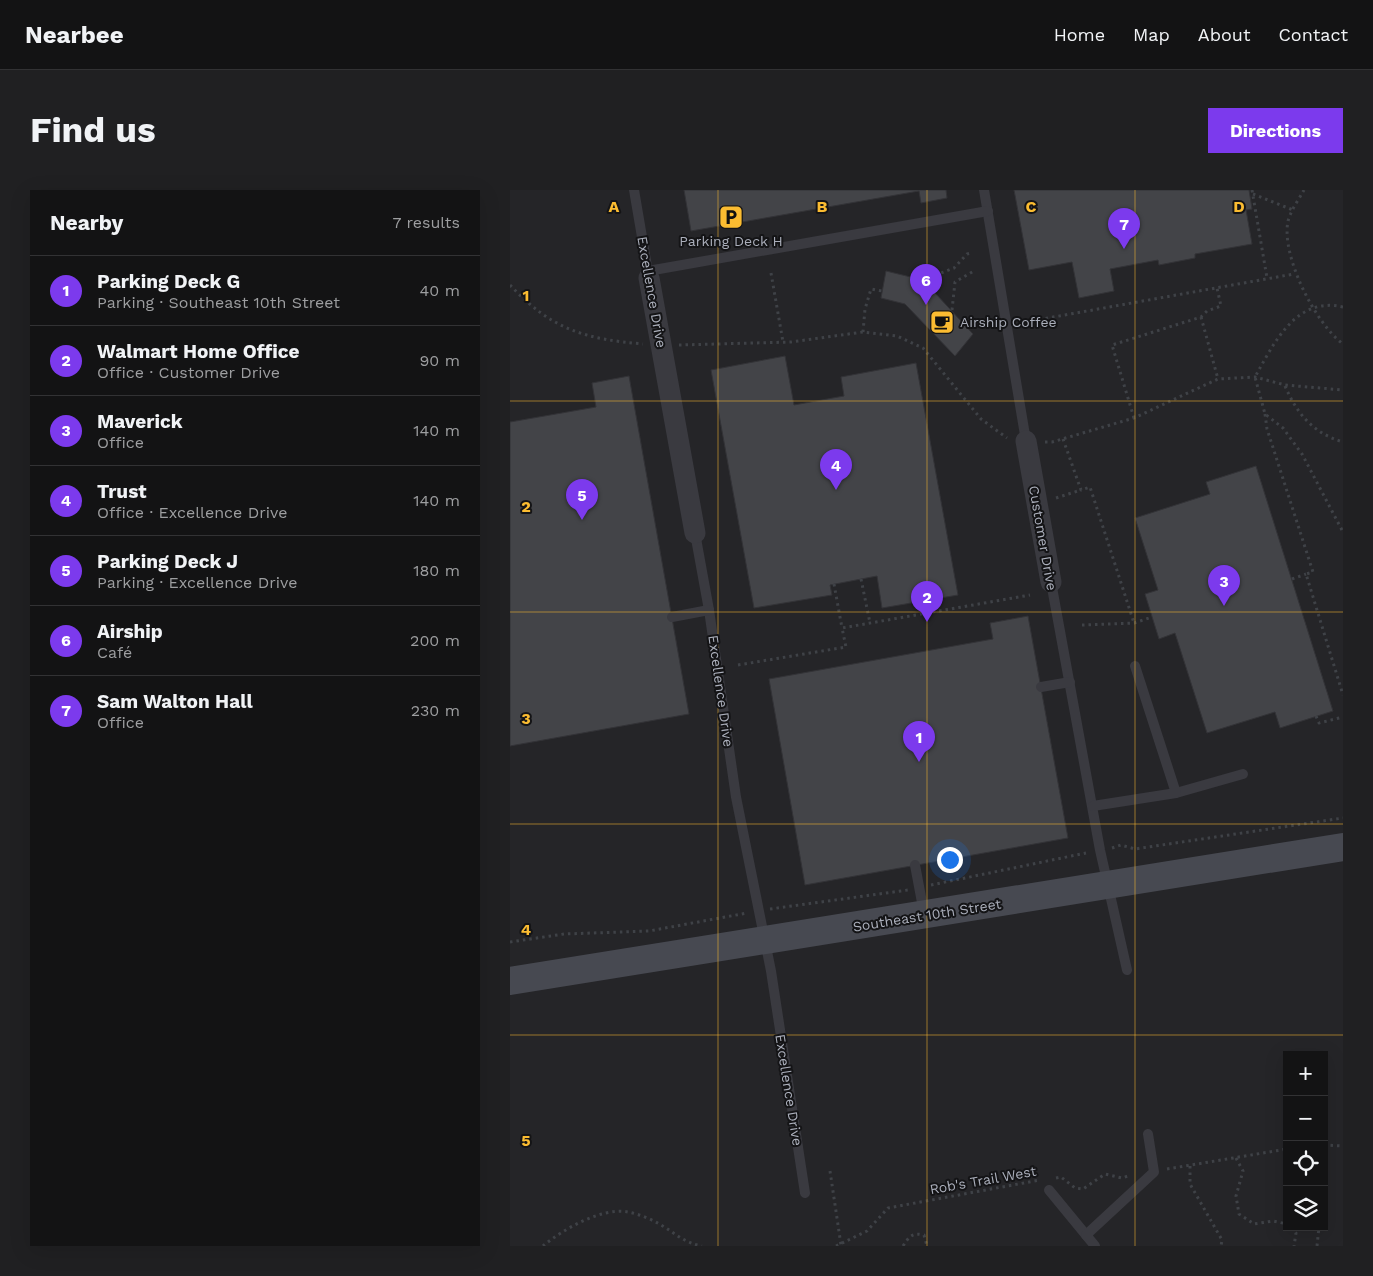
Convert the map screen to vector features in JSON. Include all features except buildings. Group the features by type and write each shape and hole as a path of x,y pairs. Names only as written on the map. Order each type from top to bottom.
{"street":[{"name":"Excellence Drive","path":"649,275 695,533"},
{"name":"Customer Drive","path":"1026,441 1051,582"},
{"name":"Southeast 10th Street","path":"510,981 1343,847"}],"lane":[{"name":"Excellence Drive","path":"634,190 649,275"},
{"name":"Customer Drive","path":"984,190 1026,441"},
{"path":"649,275 988,211"},
{"name":"Excellence Drive","path":"695,533 709,610 736,797 771,971 805,1193"},
{"name":"Customer Drive","path":"1051,582 1107,885 1128,970"},
{"path":"672,617 709,610"},
{"path":"1135,666 1176,792"},
{"path":"1041,687 1070,682"},
{"path":"1093,806 1176,792 1243,774"},
{"path":"915,865 924,915"},
{"path":"1086,1236 1154,1172 1148,1134"},
{"path":"1049,1190 1095,1246"}],"path":[{"path":"1304,190 1288,222 1289,247 1294,274 1335,338 1343,344"},
{"path":"1252,192 1293,210"},
{"path":"1252,192 1267,278"},
{"path":"923,280 944,274 954,268 967,254 971,254"},
{"path":"952,310 955,282 974,271"},
{"path":"770,273 783,342"},
{"path":"1007,325 1294,274"},
{"path":"510,285 550,321 577,333 610,342 662,346"},
{"path":"1134,418 1112,345 1201,317 1220,306 1217,288"},
{"path":"863,332 865,309 871,289 882,291"},
{"path":"510,293 517,292"},
{"path":"1292,579 1313,572 1267,429 1255,377 1272,345 1288,324 1314,307 1343,307"},
{"path":"1201,317 1218,379"},
{"path":"1285,385 1294,405 1305,420 1328,438 1343,442"},
{"path":"1265,414 1283,428 1302,454 1343,532"},
{"path":"1063,439 1081,490"},
{"path":"1037,504 1090,487 1134,623"},
{"path":"1306,574 1343,695"},
{"path":"861,579 870,623"},
{"path":"738,665 846,647 834,584"},
{"path":"842,628 1030,595"},
{"path":"1082,625 1134,623 1152,617"},
{"path":"1316,716 1319,723 1343,717"},
{"path":"1113,847 1121,845 1136,849 1343,818"},
{"path":"510,942 564,934 649,931 734,916"},
{"path":"1328,1145 1343,1146"},
{"path":"1166,1169 1283,1150"},
{"path":"1236,1158 1243,1171 1236,1196 1239,1214 1245,1220 1254,1224 1273,1221 1283,1223"},
{"path":"1190,1166 1190,1184 1222,1240 1221,1246"},
{"path":"830,1171 841,1246"},
{"name":"Rob's Trail West","path":"1052,1178 1061,1177 1075,1188 1083,1189 1105,1174 1122,1178 1130,1176"},
{"name":"Rob's Trail West","path":"836,1246 841,1246 867,1231 888,1208 1042,1180"},
{"path":"543,1246 560,1232 582,1222 603,1215 626,1211 663,1226 690,1244 702,1246"},
{"path":"1294,1246 1295,1231"},
{"path":"1317,1246 1319,1231"},
{"path":"903,1246 911,1235 917,1233 924,1235 926,1246"}],"shaded area":[{"path":"510,190 1343,190 1343,1246 510,1246"}],"place":[{"name":"Parking Deck H","path":"731,217"},
{"name":"Sam Walton Hall","path":"1124,249"},
{"name":"Airship","path":"926,305"},
{"name":"Airship Coffee","path":"942,322"},
{"name":"Trust","path":"836,490"},
{"name":"Parking Deck J","path":"582,520"},
{"name":"Maverick","path":"1224,606"},
{"name":"Walmart Home Office","path":"927,622"},
{"name":"Parking Deck G","path":"919,762"}]}
